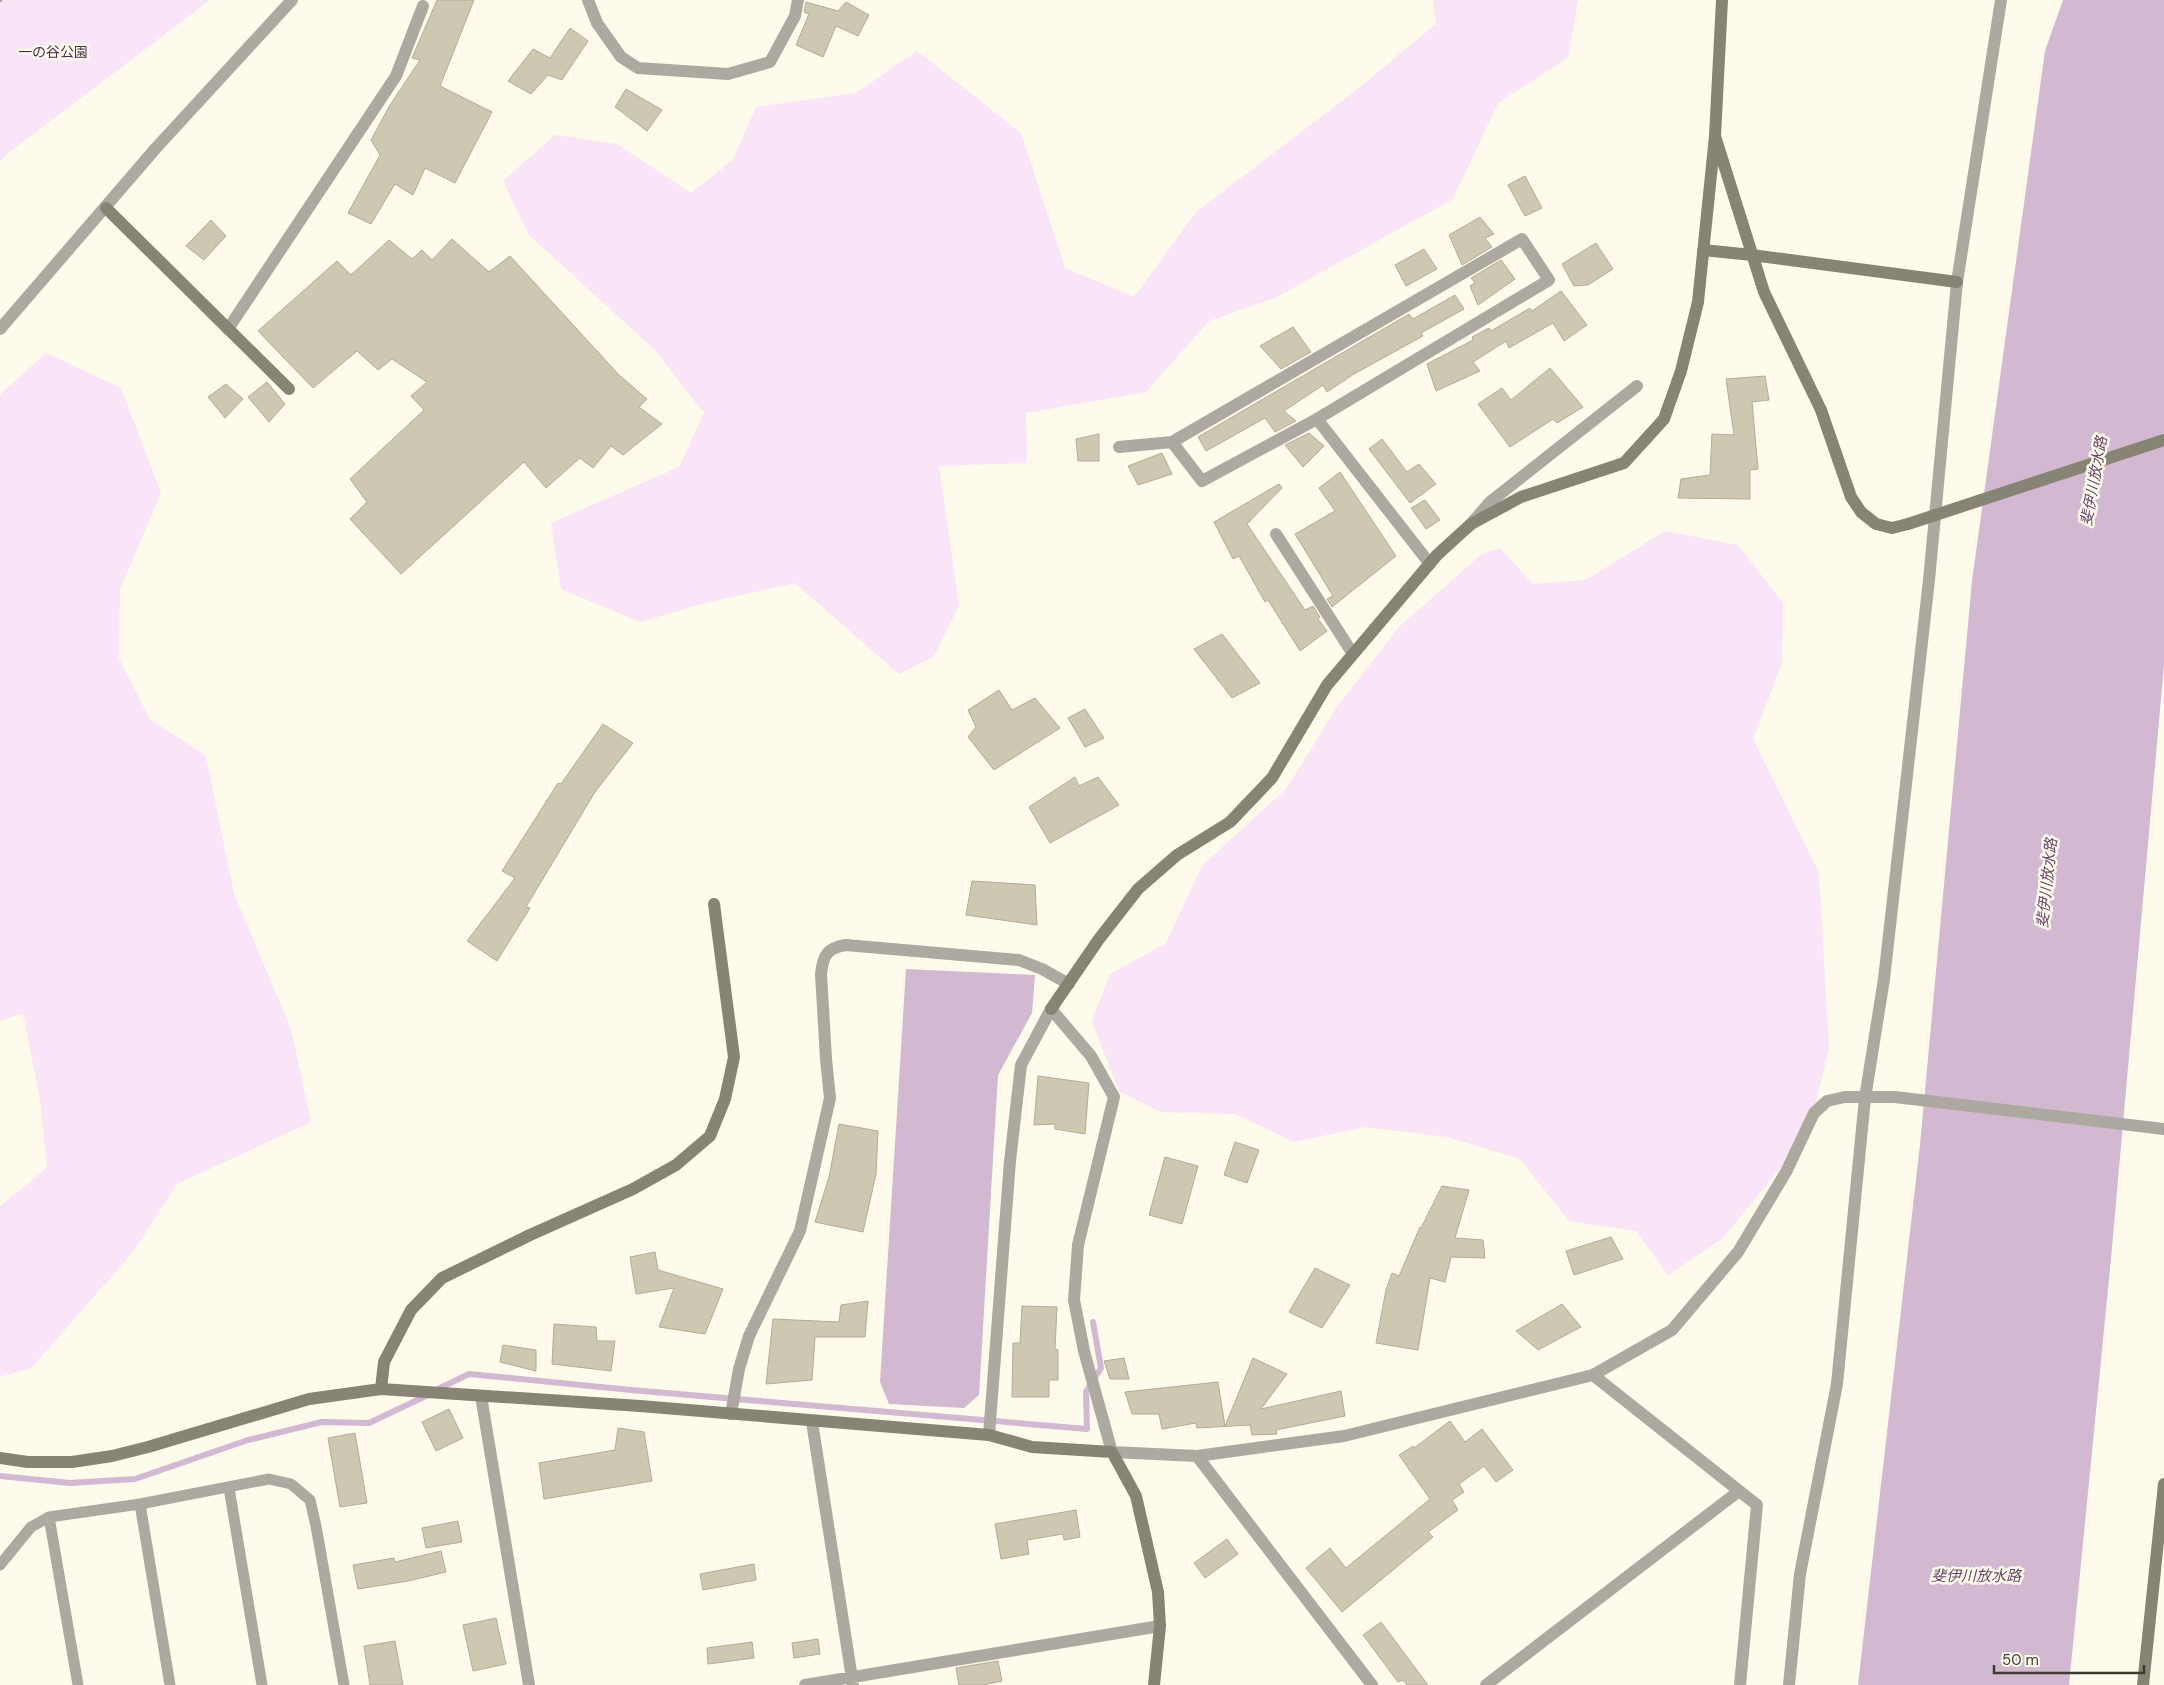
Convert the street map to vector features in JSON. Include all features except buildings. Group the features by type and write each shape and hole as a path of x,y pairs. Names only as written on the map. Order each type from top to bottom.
{"street":[{"path":"0,329 156,148 292,0"},
{"path":"588,0 596,23 621,57 638,68 728,74 770,62 795,16 798,0"},
{"path":"1471,524 1521,497 1624,464 1664,419 1681,371 1698,302 1715,136 1722,0"},
{"path":"1789,1685 1800,1574 1837,1384 1865,1098 1884,979 1929,580 1957,282 2001,0"},
{"path":"228,329 396,76 423,6"},
{"path":"1715,136 1764,292 1821,410 1851,497 1861,512 1876,524 1892,528 1908,524 2164,440"},
{"path":"106,208 289,389"},
{"path":"1119,447 1172,442 1522,239 1549,280 1317,419 1202,481 1172,442"},
{"path":"1703,250 1957,282"},
{"path":"989,1435 1010,1161 1021,1065 1051,1009 1099,939 1138,889 1177,855 1230,822 1272,778 1327,685 1430,564 1471,524 1490,502 1637,386"},
{"path":"1317,419 1430,564"},
{"path":"1276,534 1353,654"},
{"path":"381,1389 384,1362 411,1310 442,1278 530,1235 633,1189 676,1165 710,1136 724,1099 734,1057 714,904"},
{"path":"731,1414 739,1369 749,1336 800,1231 830,1098 821,974 822,960 828,952 836,947 846,946 1019,960 1042,969 1069,984"},
{"path":"1051,1009 1091,1056 1114,1097 1078,1245 1074,1300 1084,1351 1112,1452 1136,1496 1158,1592 1160,1626 1154,1685"},
{"path":"0,1458 28,1462 72,1462 112,1456 148,1448 309,1399 381,1389 640,1406 812,1422 989,1435 1032,1447 1112,1452 1197,1456 1344,1436 1593,1375 1672,1330 1738,1252 1786,1172 1814,1113 1827,1101 1845,1097 1895,1097 2164,1128"},
{"path":"1593,1375 1757,1505 1740,1685"},
{"path":"481,1396 529,1685"},
{"path":"812,1422 852,1682"},
{"path":"1197,1456 1372,1685"},
{"path":"2143,1685 2164,1484"},
{"path":"1486,1685 1739,1491"},
{"path":"805,1685 852,1682 1160,1626"}],"lane":[{"path":"0,1566 31,1527 49,1517 140,1504 269,1480 291,1484 310,1500 344,1685"},
{"path":"229,1488 262,1685"},
{"path":"140,1504 170,1685"},
{"path":"49,1517 78,1685"}],"green space":[{"name":"一の谷公園","path":"0,0 210,0 8,153 0,162"},
{"path":"1433,0 1578,0 1568,58 1498,103 1453,199 1275,298 1209,321 1146,392 1026,413 1027,463 939,466 959,605 934,656 899,674 795,583 705,603 640,622 561,589 551,523 679,467 704,413 655,350 529,235 503,181 555,135 617,144 691,193 733,160 756,107 856,93 917,51 1021,133 1065,268 1134,297 1197,211 1354,92 1436,24"},
{"path":"46,353 121,388 161,493 120,589 119,659 150,719 206,756 234,894 291,1029 311,1122 177,1184 133,1252 31,1368 0,1377 0,1206 47,1168 40,1100 23,1013 0,1021 0,397 2,393"},
{"path":"1665,531 1738,545 1783,603 1782,663 1753,739 1819,873 1829,1049 1808,1134 1723,1238 1668,1275 1636,1231 1569,1221 1520,1159 1447,1137 1365,1127 1294,1142 1235,1114 1161,1112 1119,1091 1092,1022 1109,975 1166,943 1202,866 1287,788 1334,711 1399,627 1482,554 1500,548 1533,584 1586,580"}],"water":[{"name":"斐伊川放水路","path":"2063,0 2164,0 2164,665 2110,1269 2069,1685 1858,1685 1920,1145 1972,581 2045,51"},
{"path":"906,969 1035,975 1032,1013 998,1075 979,1395 964,1408 889,1404 880,1382"}],"waterway":[{"path":"436,1390 469,1374 631,1390 1087,1429 1086,1392 1101,1368 1093,1322"},
{"path":"0,1476 70,1483 135,1479 248,1440 322,1422 369,1423 428,1395"}]}
